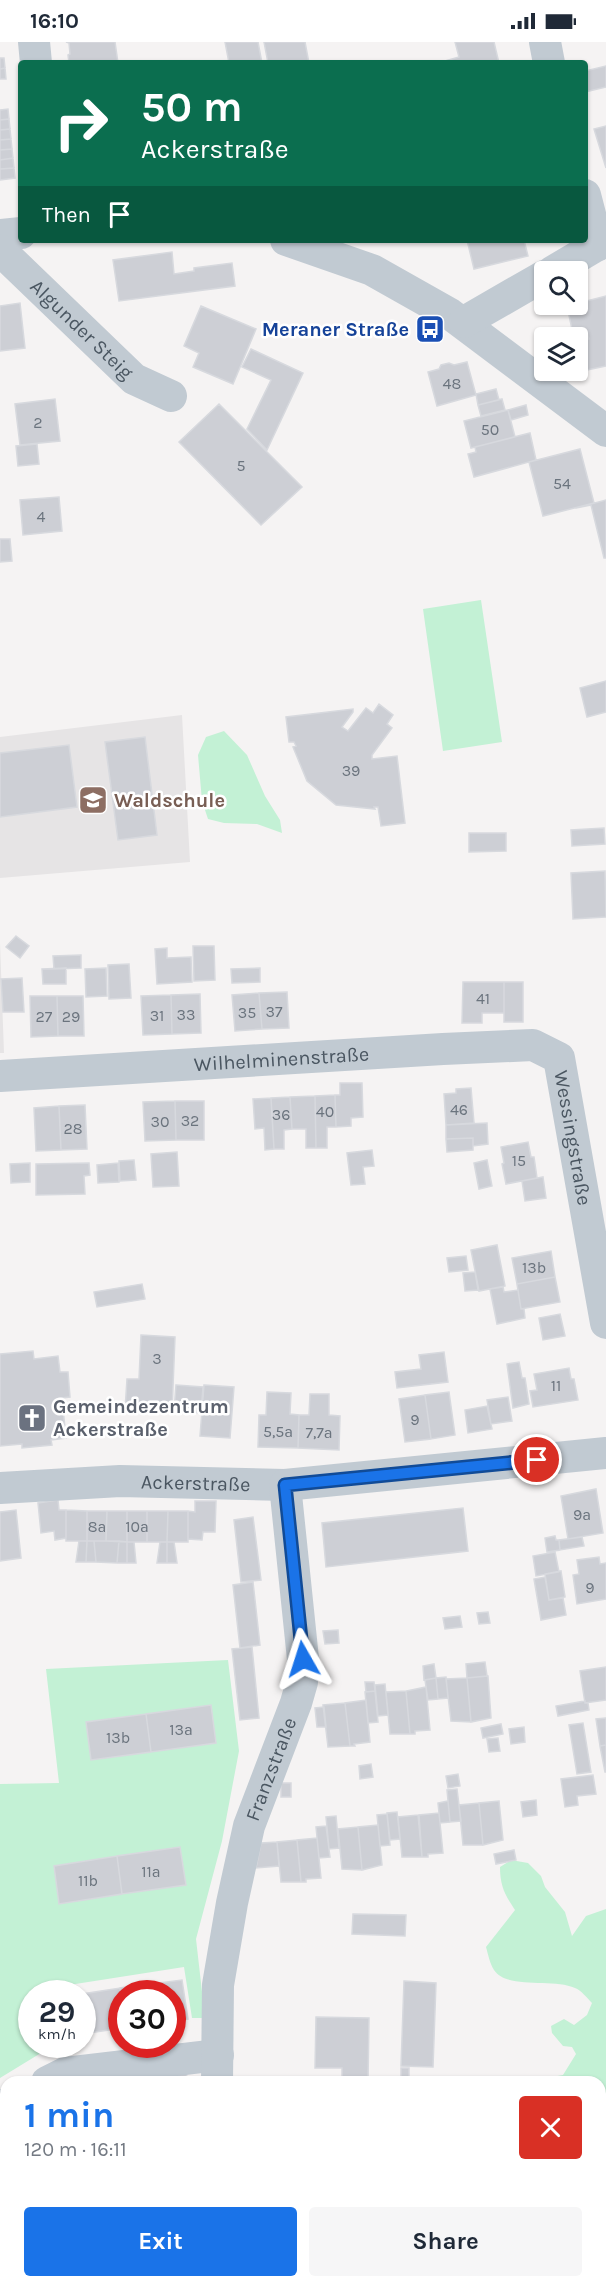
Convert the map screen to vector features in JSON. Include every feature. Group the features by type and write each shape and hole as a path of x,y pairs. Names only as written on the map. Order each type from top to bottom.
{"street":[{"path":"34,42 36,60"},
{"path":"545,42 548,60"},
{"path":"571,261 602,243 588,203"},
{"path":"0,235 18,233"},
{"path":"295,243 372,270 464,322 606,431"},
{"name":"Algunder Steig","path":"0,250 134,379 171,396"},
{"path":"464,322 534,282"},
{"name":"Wilhelminenstraße","path":"0,1076 443,1049 533,1046 559,1058"},
{"name":"Wessingstraße","path":"559,1058 606,1323"},
{"name":"Ackerstraße","path":"0,1488 120,1481 285,1485 606,1453"},
{"name":"Franzstraße","path":"59,2076 65,2073 217,2069 218,1985 232,1903 249,1826 302,1682 303,1659 285,1485"}],"shaded area":[{"name":"Waldschule","path":"182,715 190,862 0,878 0,737"},
{"path":"0,943 4,1053 0,1053"}],"green space":[{"path":"481,600 502,742 443,751 423,609"},
{"path":"224,731 247,755 265,796 280,820 282,833 257,824 224,823 208,819 202,801 198,755 206,737"},
{"path":"228,1660 239,1751 222,1841 196,1939 205,2018 192,2018 184,1967 96,1981 18,1980 18,2058 33,2058 0,2076 0,1784 59,1783 46,1669"},
{"path":"511,1860 528,1863 541,1876 545,1887 565,1912 572,1936 586,1916 606,1909 606,2076 557,2076 563,2075 576,2054 572,2047 563,2046 552,2033 551,2026 564,2019 574,2025 587,2015 592,2003 582,1992 566,1985 509,1980 494,1970 486,1947 515,1910 504,1890 500,1867"}],"building":[{"path":"66,42 115,42 118,60 69,60 69,43"},
{"path":"225,42 258,42 261,60 228,60"},
{"path":"264,42 305,42 308,60 267,60"},
{"path":"455,42 494,42 498,60 448,60 459,57"},
{"path":"0,58 4,58 5,68 0,69"},
{"path":"606,66 606,87 588,91 588,70"},
{"path":"5,68 6,79 0,79 0,69"},
{"path":"8,109 9,119 0,120 0,110"},
{"path":"9,119 10,129 0,130 0,120"},
{"path":"606,126 606,168 594,129"},
{"path":"10,129 11,139 0,140 0,130"},
{"path":"11,139 12,149 0,150 0,140"},
{"path":"12,149 13,158 0,160 0,150"},
{"path":"13,158 14,168 0,169 0,160"},
{"path":"14,168 15,178 0,180 0,169"},
{"path":"468,243 525,243 528,256 474,269"},
{"path":"172,252 174,274 194,271 194,268 232,263 235,286 119,301 113,260"},
{"path":"606,296 606,366 588,370 588,327 572,327 569,315 588,315 588,301"},
{"path":"20,303 25,348 0,351 0,306"},
{"path":"201,306 256,329 233,384 193,367 199,353 184,346"},
{"path":"251,349 303,373 267,450 247,429 271,380 242,367"},
{"path":"467,362 476,395 437,406 428,372 439,369 441,365"},
{"path":"496,389 499,400 478,405 476,394"},
{"path":"55,399 60,441 20,445 15,404"},
{"path":"502,399 505,410 481,416 478,405"},
{"path":"219,404 302,487 261,525 179,442"},
{"path":"526,405 528,415 511,420 508,410"},
{"path":"508,410 515,437 471,448 464,421"},
{"path":"530,433 536,460 474,477 468,454 476,452 475,447"},
{"path":"37,444 39,464 18,466 16,446"},
{"path":"580,449 594,503 543,516 529,462"},
{"path":"59,497 62,531 23,535 20,500"},
{"path":"606,500 606,558 604,558 591,505 576,508"},
{"path":"0,539 10,539 12,561 0,562"},
{"path":"606,681 606,712 587,717 580,688"},
{"path":"379,704 393,715 387,724 392,728 372,755 372,759 397,756 405,823 381,826 378,807 374,807 375,809 336,805 307,781 293,747 296,746 294,742 289,742 286,717 353,709 342,727 348,731 366,708 373,713"},
{"path":"145,737 157,835 118,840 105,742"},
{"path":"69,745 77,807 0,817 0,753"},
{"path":"604,828 605,844 572,846 571,830"},
{"path":"469,833 506,833 506,851 469,852"},
{"path":"605,871 606,917 573,919 571,873"},
{"path":"16,936 29,946 20,958 6,947"},
{"path":"193,946 214,946 215,980 194,981"},
{"path":"167,948 167,958 191,957 192,982 157,984 155,949"},
{"path":"81,955 81,968 54,969 53,956"},
{"path":"129,964 131,998 109,999 108,965"},
{"path":"66,968 66,984 43,984 42,969"},
{"path":"106,968 107,996 86,997 85,969"},
{"path":"260,968 260,982 232,983 231,969"},
{"path":"22,978 24,1012 3,1012 1,979"},
{"path":"463,982 504,982 504,1013 482,1013 482,1023 462,1023"},
{"path":"504,982 523,982 523,1022 504,1022"},
{"path":"287,992 289,1028 262,1029 259,993"},
{"path":"259,993 262,1029 235,1031 232,995"},
{"path":"200,994 201,1033 172,1034 171,995"},
{"path":"171,995 172,1034 143,1035 141,996"},
{"path":"30,996 57,996 58,1036 31,1037"},
{"path":"57,996 83,996 84,1036 58,1036"},
{"path":"340,1083 362,1083 363,1117 351,1118 351,1126 336,1127 335,1095 340,1095"},
{"path":"471,1088 474,1123 446,1125 444,1094 456,1093 456,1089"},
{"path":"335,1095 336,1127 327,1127 327,1148 316,1148 315,1096"},
{"path":"315,1096 316,1148 306,1148 306,1129 292,1129 290,1097"},
{"path":"290,1097 292,1129 284,1130 284,1149 274,1149 271,1098"},
{"path":"271,1098 274,1149 265,1150 264,1128 255,1129 253,1099"},
{"path":"175,1101 176,1140 145,1141 143,1102"},
{"path":"175,1101 204,1101 204,1140 176,1140"},
{"path":"85,1105 87,1149 61,1150 59,1106"},
{"path":"59,1106 61,1150 36,1151 34,1108"},
{"path":"487,1123 488,1144 473,1146 473,1138 446,1139 446,1125"},
{"path":"473,1138 473,1150 447,1152 446,1139"},
{"path":"528,1142 531,1157 534,1157 537,1178 506,1184 501,1147"},
{"path":"372,1150 374,1166 363,1167 365,1184 351,1185 347,1153"},
{"path":"177,1152 179,1186 153,1187 151,1154"},
{"path":"134,1160 136,1180 120,1181 119,1161"},
{"path":"487,1160 492,1186 479,1189 474,1163"},
{"path":"30,1163 30,1182 11,1183 10,1164"},
{"path":"89,1163 90,1175 84,1176 85,1194 36,1195 36,1164"},
{"path":"118,1163 119,1182 98,1183 97,1165"},
{"path":"543,1177 546,1198 525,1201 522,1181"},
{"path":"497,1245 505,1286 479,1291 471,1250"},
{"path":"551,1251 555,1277 517,1284 512,1258"},
{"path":"466,1256 468,1270 449,1272 447,1258"},
{"path":"475,1272 478,1290 465,1291 463,1273"},
{"path":"555,1277 560,1302 521,1309 517,1284"},
{"path":"142,1284 145,1299 97,1307 94,1292"},
{"path":"503,1287 504,1292 518,1290 525,1318 497,1324 490,1289"},
{"path":"560,1314 565,1336 543,1340 539,1318"},
{"path":"141,1335 175,1337 172,1412 125,1410 127,1379 139,1379"},
{"name":"Gemeindezentrum Ackerstraße","path":"33,1351 34,1359 58,1356 60,1372 68,1372 70,1397 62,1398 66,1438 51,1440 52,1445 22,1448 22,1444 0,1446 0,1354"},
{"path":"444,1352 448,1382 397,1388 395,1372 421,1369 419,1355"},
{"path":"519,1362 522,1378 525,1378 529,1404 513,1408 507,1364"},
{"path":"569,1368 571,1379 574,1379 578,1400 533,1407 530,1391 537,1390 534,1374"},
{"path":"176,1385 203,1387 201,1413 174,1411"},
{"path":"204,1385 234,1387 230,1438 200,1436"},
{"path":"267,1392 291,1393 290,1414 299,1415 298,1448 258,1447 259,1415 266,1415"},
{"path":"449,1392 455,1435 431,1439 425,1395"},
{"path":"310,1394 329,1394 329,1415 340,1416 339,1450 298,1448 299,1415 309,1415"},
{"path":"425,1395 431,1439 405,1442 399,1399"},
{"path":"508,1397 512,1421 491,1424 487,1400"},
{"path":"487,1406 492,1429 468,1433 465,1410"},
{"path":"596,1489 603,1533 568,1539 561,1496"},
{"path":"58,1500 59,1510 66,1510 66,1538 55,1540 54,1531 41,1533 38,1503"},
{"path":"195,1501 216,1501 215,1532 203,1532 202,1540 188,1539 188,1511 195,1512"},
{"path":"463,1508 468,1551 326,1567 322,1523"},
{"path":"16,1510 21,1558 0,1561 0,1512"},
{"path":"66,1510 87,1511 87,1541 66,1541"},
{"path":"87,1511 107,1511 106,1541 87,1541"},
{"path":"107,1511 127,1511 127,1542 106,1541"},
{"path":"127,1511 147,1511 147,1542 127,1542"},
{"path":"147,1511 168,1511 167,1542 147,1542"},
{"path":"168,1511 188,1511 188,1542 167,1542"},
{"path":"253,1517 261,1580 241,1582 234,1520"},
{"path":"555,1536 556,1540 559,1540 560,1550 547,1552 545,1538"},
{"path":"582,1537 584,1546 560,1550 559,1540"},
{"path":"79,1541 87,1541 86,1562 76,1562"},
{"path":"87,1541 94,1541 96,1562 86,1562"},
{"path":"94,1541 119,1541 117,1563 96,1562"},
{"path":"119,1541 127,1542 127,1563 117,1563"},
{"path":"127,1542 134,1542 136,1563 127,1563"},
{"path":"160,1542 167,1542 167,1563 157,1563"},
{"path":"167,1542 174,1542 177,1563 167,1563"},
{"path":"555,1552 559,1572 536,1576 533,1556"},
{"path":"599,1557 600,1564 606,1563 606,1599 577,1604 573,1575 579,1574 577,1560"},
{"path":"561,1571 565,1597 549,1600 545,1574"},
{"path":"545,1577 549,1600 563,1598 566,1615 541,1620 534,1579"},
{"path":"253,1582 260,1645 240,1648 233,1585"},
{"path":"488,1612 490,1623 479,1624 477,1613"},
{"path":"460,1616 462,1627 445,1629 443,1618"},
{"path":"338,1630 339,1643 325,1644 323,1631"},
{"path":"252,1647 259,1718 240,1720 232,1649"},
{"path":"485,1662 487,1676 467,1678 466,1664"},
{"path":"434,1664 436,1678 424,1680 423,1666"},
{"path":"606,1667 606,1700 585,1703 580,1671"},
{"path":"488,1676 491,1718 471,1722 467,1678"},
{"path":"446,1677 448,1698 438,1699 436,1678"},
{"path":"436,1678 438,1699 428,1700 425,1680"},
{"path":"467,1678 471,1722 451,1721 446,1679"},
{"path":"365,1682 374,1682 375,1691 366,1692"},
{"path":"385,1684 388,1715 378,1716 375,1685"},
{"path":"426,1687 430,1730 415,1731 415,1734 410,1734 406,1691"},
{"path":"375,1691 378,1722 368,1723 365,1692"},
{"path":"406,1691 410,1734 390,1734 386,1692"},
{"path":"366,1700 370,1742 350,1746 345,1703"},
{"path":"585,1701 588,1703 589,1710 558,1716 556,1706"},
{"path":"345,1703 350,1746 328,1747 323,1705"},
{"path":"211,1705 216,1743 151,1752 146,1714"},
{"path":"324,1707 326,1727 317,1727 315,1708"},
{"path":"146,1714 151,1752 91,1760 86,1722"},
{"path":"606,1718 606,1745 600,1746 596,1719"},
{"path":"583,1723 591,1772 577,1774 569,1725"},
{"path":"501,1724 503,1734 483,1738 481,1728"},
{"path":"524,1727 525,1742 511,1744 509,1729"},
{"path":"498,1738 500,1751 489,1752 487,1739"},
{"path":"606,1745 606,1772 605,1772 600,1746"},
{"path":"371,1764 373,1777 360,1779 359,1766"},
{"path":"458,1774 460,1786 448,1788 446,1776"},
{"path":"593,1775 596,1794 577,1796 578,1805 565,1807 561,1779"},
{"path":"281,1783 291,1783 291,1797 281,1797"},
{"path":"457,1789 461,1821 450,1822 447,1790"},
{"path":"536,1800 537,1815 523,1817 521,1802"},
{"path":"448,1801 450,1822 440,1823 438,1803"},
{"path":"499,1801 503,1840 483,1845 479,1803"},
{"path":"479,1803 483,1845 463,1845 459,1805"},
{"path":"397,1812 400,1839 390,1840 387,1813"},
{"path":"439,1813 443,1853 428,1854 428,1857 422,1857 419,1815"},
{"path":"387,1814 390,1845 380,1846 377,1815"},
{"path":"418,1815 422,1857 402,1857 398,1817"},
{"path":"336,1816 339,1848 329,1849 326,1817"},
{"path":"378,1825 382,1865 362,1870 358,1827"},
{"path":"326,1826 330,1857 319,1858 316,1827"},
{"path":"358,1827 362,1870 342,1869 338,1829"},
{"path":"317,1838 321,1878 306,1879 306,1882 301,1882 297,1840"},
{"path":"297,1840 301,1882 281,1882 277,1842"},
{"path":"277,1842 279,1866 256,1868 261,1843"},
{"path":"180,1847 186,1885 122,1894 117,1856"},
{"path":"514,1850 516,1860 496,1864 494,1854"},
{"path":"117,1856 122,1894 59,1904 54,1866"},
{"path":"353,1914 406,1915 405,1936 352,1934"},
{"path":"404,1981 436,1983 433,2067 401,2066"},
{"path":"108,1990 108,2030 96,2032 96,1992"},
{"path":"316,2017 369,2018 368,2076 342,2076 342,2068 315,2068"},
{"path":"186,2064 187,2076 153,2076 153,2066"},
{"path":"401,2068 409,2068 409,2076 401,2076"}],"place":[{"name":"Meraner Straße","path":"430,329"},
{"name":"Waldschule","path":"93,800"},
{"name":"Gemeindezentrum Ackerstraße","path":"32,1418"}],"route":[{"path":"303,1659 285,1485 537,1460"}]}
